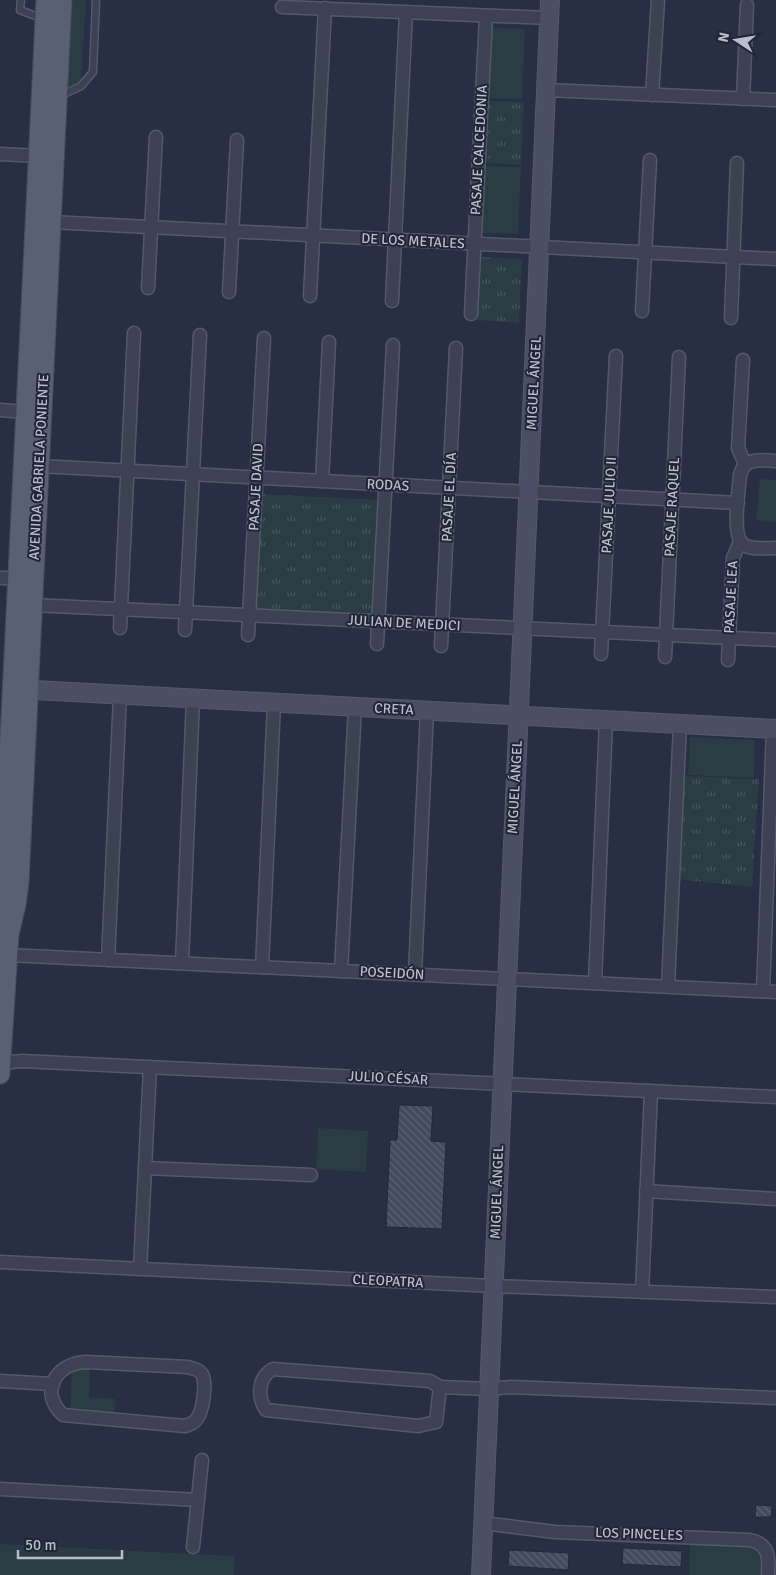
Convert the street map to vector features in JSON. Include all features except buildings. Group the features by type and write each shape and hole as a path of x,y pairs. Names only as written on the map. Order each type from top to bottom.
{"main road":[{"name":"AVENIDA GABRIELA PONIENTE","path":"20,690 9,578 26,412 46,0"},
{"name":"AVENIDA GABRIELA PONIENTE","path":"0,1074 9,934 3,897 20,690 32,605 62,0"}],"street":[{"name":"MIGUEL ÁNGEL","path":"481,1575 501,1084 550,0"},
{"path":"652,95 658,0"},
{"path":"742,99 747,5"},
{"path":"282,7 549,18"},
{"path":"310,296 325,8"},
{"path":"392,301 406,12"},
{"name":"PASAJE CALCEDONIA","path":"471,314 486,16"},
{"path":"546,90 776,100"},
{"path":"148,288 156,137"},
{"path":"229,292 237,140"},
{"path":"0,154 38,156"},
{"path":"642,311 650,160"},
{"path":"731,318 737,163"},
{"name":"DE LOS METALES","path":"51,222 776,259"},
{"path":"120,628 134,333"},
{"path":"185,630 200,335"},
{"name":"PASAJE DAVID","path":"248,635 264,338"},
{"path":"322,481 329,342"},
{"path":"377,644 393,345"},
{"name":"PASAJE EL DÍA","path":"441,646 456,348"},
{"name":"PASAJE JULIO II","path":"601,654 616,356"},
{"name":"PASAJE RAQUEL","path":"665,657 679,357"},
{"name":"PASAJE LEA","path":"728,660 733,558 740,542 736,531 740,475 745,464 738,448 743,360"},
{"path":"0,410 26,412"},
{"path":"745,464 753,460 776,461"},
{"name":"RODAS","path":"39,466 738,503"},
{"path":"740,542 748,547 776,548"},
{"name":"JULIAN DE MEDICI","path":"32,605 776,640"},
{"name":"CRETA","path":"20,690 775,729"},
{"path":"108,960 120,695"},
{"path":"182,963 193,699"},
{"path":"262,967 274,703"},
{"path":"341,971 355,707"},
{"path":"415,974 427,711"},
{"path":"595,983 606,720"},
{"path":"668,986 680,724"},
{"path":"769,991 775,729"},
{"name":"POSEIDÓN","path":"8,955 769,991"},
{"name":"JULIO CÉSAR","path":"0,1063 22,1061 776,1097"},
{"path":"140,1269 150,1067"},
{"path":"642,1292 650,1091"},
{"path":"145,1168 310,1175"},
{"path":"646,1191 776,1198"},
{"name":"CLEOPATRA","path":"0,1262 493,1286 776,1297"},
{"path":"86,1362 188,1368 198,1370 202,1374 204,1382 201,1410 198,1419 185,1426 62,1415 55,1403 53,1384 57,1374 64,1367 73,1363 86,1362"},
{"path":"440,1387 436,1422 418,1426 275,1412 266,1410 260,1401 262,1379 266,1372 273,1369 422,1380 440,1387 489,1389 511,1387 776,1398"},
{"path":"0,1381 53,1384"},
{"path":"193,1547 202,1460"},
{"path":"0,1489 198,1500"},
{"name":"LOS PINCELES","path":"483,1523 555,1532 757,1541 766,1550 769,1559 768,1575"}],"lane":[{"path":"21,0 20,10 45,20"},
{"path":"57,97 81,86 93,72 96,0"}],"green space":[{"path":"59,0 86,0 81,84 54,95"},
{"path":"490,28 525,29 522,99 488,98"},
{"path":"488,101 524,102 521,165 486,163"},
{"path":"484,166 521,167 518,234 481,233"},
{"path":"482,257 522,259 519,323 477,320"},
{"path":"760,479 776,480 776,522 756,520"},
{"path":"262,494 379,500 375,615 255,609"},
{"path":"690,737 755,740 754,778 688,775"},
{"path":"682,776 759,779 752,887 675,879"},
{"path":"318,1128 368,1131 366,1172 316,1169"},
{"path":"72,1369 90,1370 89,1397 115,1399 115,1416 70,1415"},
{"path":"0,1544 235,1556 234,1575 0,1575"},
{"path":"690,1544 758,1547 763,1555 762,1575 689,1575"}]}
